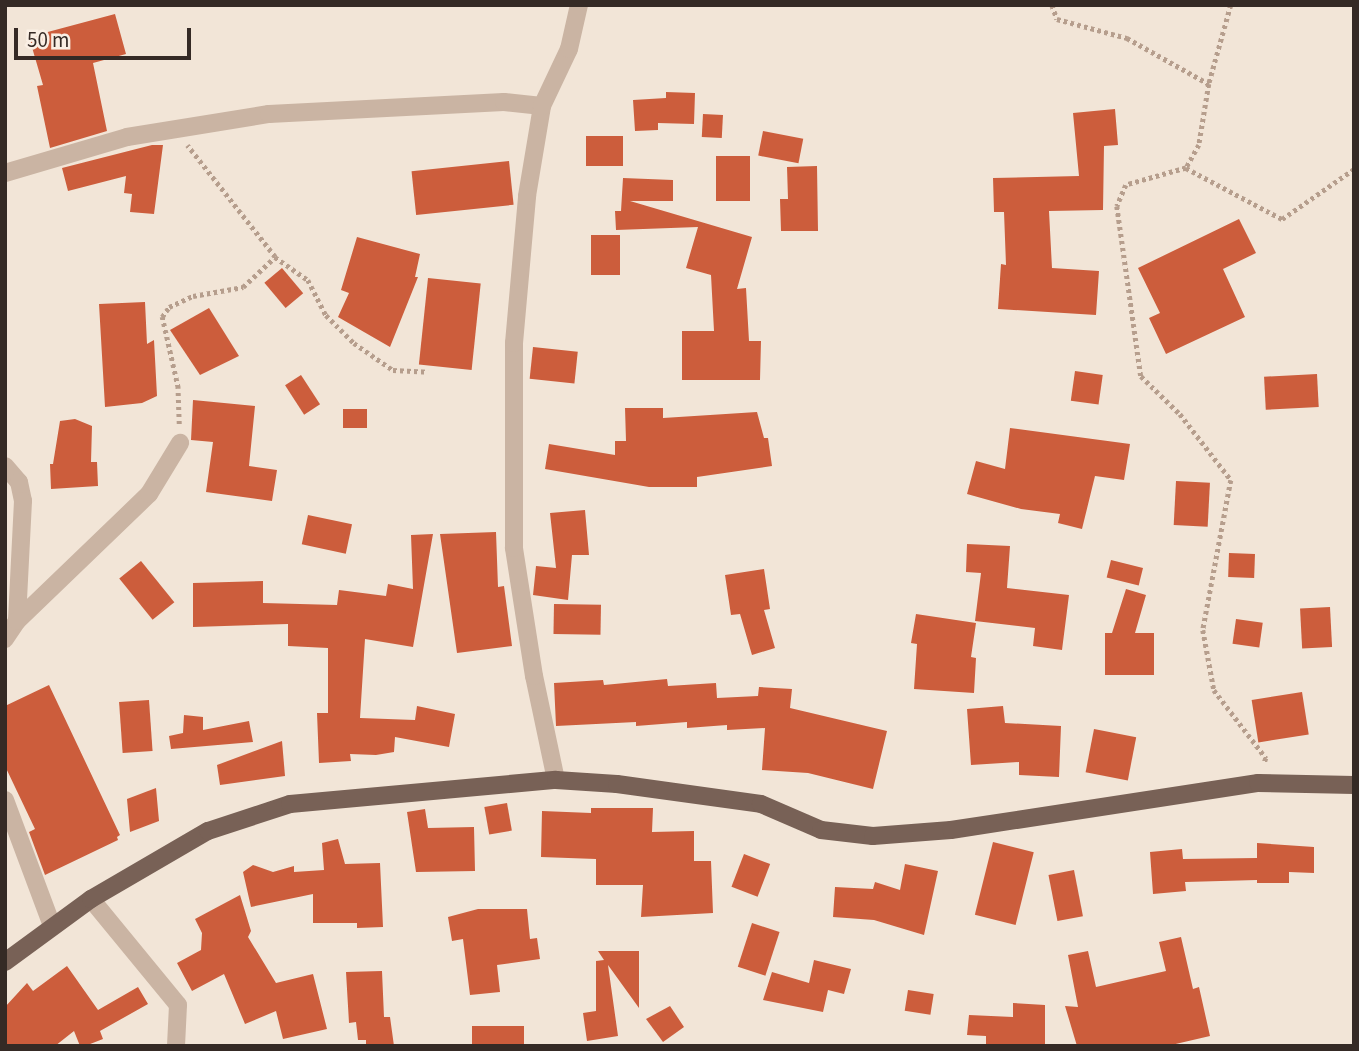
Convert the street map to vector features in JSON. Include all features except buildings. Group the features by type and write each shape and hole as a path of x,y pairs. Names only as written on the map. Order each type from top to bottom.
{"main road":[{"path":"5,962 90,899 208,831 289,804 556,780 617,784 761,804 821,830 873,836 951,830 1258,783 1354,785"}],"street":[{"path":"556,780 534,676 514,548 514,343 527,196 542,106 569,49 579,5"},
{"path":"5,173 127,137 270,114 504,102 542,106"},
{"path":"5,639 17,621 149,494 180,443"},
{"path":"5,466 19,482 23,501 17,621"},
{"path":"5,800 52,926"},
{"path":"90,899 178,1005 176,1046"}],"path":[{"path":"1052,5 1057,19 1127,38 1209,84"},
{"path":"1186,168 1199,145 1209,84 1231,5"},
{"path":"174,128 275,257 308,280 326,315 355,343 393,370 428,372"},
{"path":"1258,783 1266,758 1214,690 1203,630 1231,480 1181,414 1142,376 1117,206 1126,185 1186,168 1282,219 1354,169"},
{"path":"180,443 178,387 162,317 169,307 193,296 243,287 275,257"}]}
